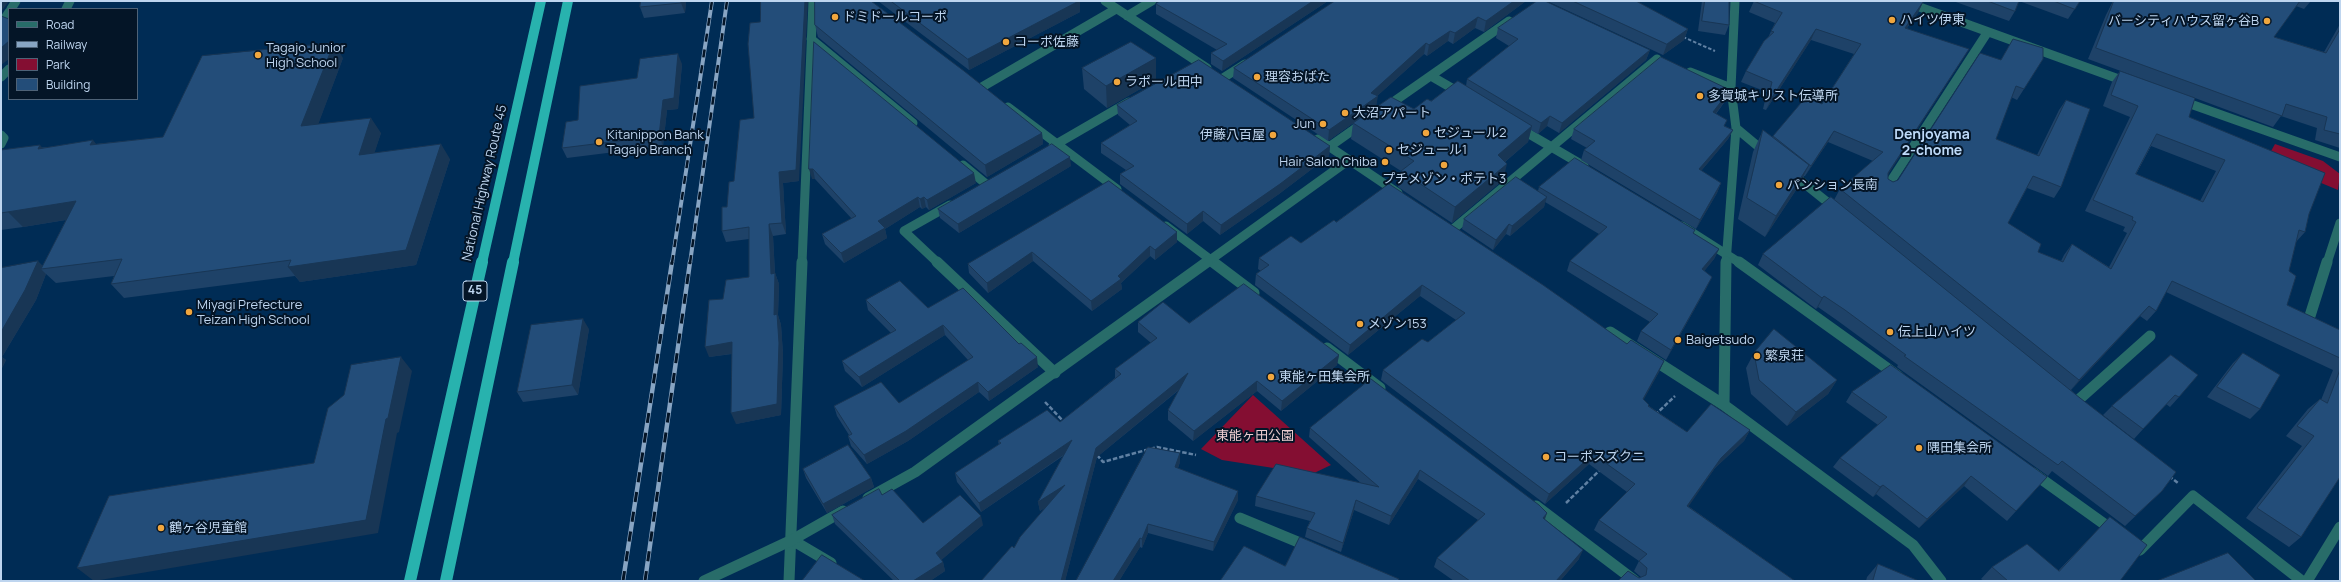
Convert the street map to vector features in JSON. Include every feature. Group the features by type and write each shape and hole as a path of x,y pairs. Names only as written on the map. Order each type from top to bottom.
{"highway":[{"name":"National Highway Route 45","path":"410,581 541,1"},
{"name":"45","path":"446,581 568,1"}],"street":[{"path":"789,581 792,540 813,1"},
{"path":"1105,1 1227,80 1256,57"},
{"path":"1127,16 1152,1"},
{"path":"1724,405 1726,253 1736,128 1731,88 1735,1"},
{"path":"1903,1 1987,33 2137,86"},
{"path":"1116,9 979,84 1127,196"},
{"path":"1,24 8,14"},
{"path":"1329,147 1518,15"},
{"path":"1887,187 1987,33"},
{"path":"812,39 920,129"},
{"path":"1464,238 1448,227 1552,147 1657,59"},
{"path":"1185,70 1199,62"},
{"path":"1679,68 1731,88"},
{"path":"1431,76 1471,99"},
{"path":"1044,151 1138,97"},
{"path":"2175,99 2340,157"},
{"path":"1511,123 1592,171"},
{"path":"1736,128 1773,158"},
{"path":"1310,134 1407,199"},
{"path":"1,135 4,138 1,144"},
{"path":"956,159 986,184"},
{"path":"704,581 792,540 915,472 1055,373 1209,259 1349,160"},
{"path":"1785,168 1847,218"},
{"path":"959,200 904,231 1055,373"},
{"path":"1158,220 1260,297"},
{"path":"1673,220 1726,253 1904,380"},
{"path":"2309,319 2340,223"},
{"path":"1602,327 1724,405 1913,545 1941,581"},
{"path":"2076,403 2150,336"},
{"path":"1317,340 1386,393"},
{"path":"2026,468 2140,550 2193,496 2302,581"},
{"path":"1526,498 1635,581"},
{"path":"1240,518 1320,551"},
{"path":"2307,581 2340,527"},
{"path":"792,540 843,570"}],"path":[{"path":"1677,33 1698,45 1733,56"},
{"path":"1650,420 1688,382"},
{"path":"1032,389 1065,423"},
{"path":"1092,451 1103,462 1158,447 1196,455"},
{"path":"1551,518 1607,463"},
{"path":"2166,474 2193,496"}],"green space":[{"path":"2275,144 2323,161 2340,174 2338,190 2266,160"},
{"name":"東能ヶ田公園","path":"1253,395 1331,465 1312,474 1222,460 1201,449"}],"building":[{"path":"641,1 681,1 681,3 640,7"},
{"path":"761,1 805,1 796,170 779,172 782,223 769,224 771,274 775,273 774,315 777,314 779,343 777,404 731,413 732,342 705,347 709,300 723,299 726,280 749,277 749,227 722,231 722,207 727,207 729,182 734,181 740,120 754,118 748,44 750,23 760,22"},
{"path":"815,1 871,1 964,71 1042,133 985,165 815,25"},
{"path":"891,1 1079,1 968,59"},
{"path":"1160,1 1313,1 1223,61 1211,53 1227,44 1156,4"},
{"path":"1335,1 1514,1 1486,21 1478,17 1455,33 1450,31 1429,45 1426,43 1371,93 1378,96 1329,130 1234,68"},
{"path":"1537,1 1545,1 1650,50 1562,123 1550,116 1541,123 1467,79 1518,39 1498,28"},
{"path":"1573,1 1636,1 1688,29 1667,44"},
{"path":"1705,1 1729,1 1729,25 1702,21"},
{"path":"1754,1 1921,1 1923,2 1905,28 1969,49 1888,173 1888,179 1893,182 1898,180 1980,53 2001,60 2013,39 2043,48 2043,59 2024,89 2016,86 1996,139 2039,156 2066,100 2090,109 2061,187 2033,176 2008,223 2041,244 2038,252 2063,262 2072,244 2111,269 2136,222 2132,220 2133,217 2093,200 2138,106 2111,95 2120,71 2195,98 2189,117 2325,173 2309,214 2305,232 2299,230 2289,271 2296,276 2287,305 2340,330 2340,358 2172,281 2156,311 2149,306 2079,380 1840,189 1883,152 1834,131 1811,166 1773,136 1806,97 1822,104 1861,44 1816,29 1771,99 1768,98 1772,82 1746,71 1764,41 1774,32 1771,31 1782,13","holes":["2157,134 2225,160 2203,202 2136,174"]},
{"path":"1988,1 2019,1 2015,11"},
{"path":"2054,1 2080,1 2075,9"},
{"path":"2114,1 2300,1 2274,37 2326,53 2340,29 2340,134 2324,130 2327,117 2286,104 2282,116 2096,48"},
{"path":"1,16 8,19 8,42 1,48"},
{"path":"814,42 974,173 927,200 924,197 920,199 918,197 878,221 885,228 841,253 822,234 856,216 813,169 809,169"},
{"path":"1131,42 1156,58 1106,86 1082,68"},
{"path":"334,43 301,126 371,118 359,155 441,144 406,250 288,267 291,260 111,284 122,259 41,269 76,201 1,213 1,150 40,145 38,149 93,140 90,145 163,137 202,56"},
{"path":"678,54 674,98 663,100 659,136 562,148 566,122 578,120 580,86 637,78 640,59"},
{"path":"1661,57 1730,90 1713,112 1727,120 1724,126 1733,130 1699,169 1721,183 1700,220 1584,150 1595,141 1574,129"},
{"path":"1199,60 1330,146 1280,184 1221,225 1203,211 1187,224 1120,174 1134,166 1101,143 1137,121 1117,105"},
{"path":"1458,81 1532,126 1498,155 1507,164 1455,207 1401,171 1414,161 1353,123 1391,97 1414,109 1427,99 1431,101"},
{"path":"1763,130 1809,165 1776,216 1747,198"},
{"path":"1052,144 1070,157 958,224 938,209"},
{"path":"1575,158 1695,230 1693,233 1719,249 1702,269 1712,277 1671,350 1641,331 1658,314 1570,261 1607,227 1539,187"},
{"path":"1516,177 1547,197 1512,226 1509,224 1496,240 1464,219"},
{"path":"1109,181 1177,232 1155,250 1150,246 1118,276 1121,279 1091,301 1032,252 987,283 968,264"},
{"path":"1389,184 1543,285 1627,344 1631,340 1664,361 1643,399 1649,405 1648,406 1687,432 1711,404 1750,430 1721,458 1687,506 1795,581 1618,581 1628,571 1639,578 1646,575 1647,568 1639,561 1647,554 1599,520 1635,484 1593,454 1549,494 1383,370 1422,339 1428,342 1465,313 1422,285 1350,345 1256,274 1269,265 1259,258 1291,236 1301,243 1334,220 1336,222"},
{"path":"1831,197 2080,398 2176,472 2162,491 2135,516 2062,461 2058,465 1904,356 1906,355 1845,310 1824,296 1822,298 1763,254"},
{"path":"38,261 25,290 1,332 1,268"},
{"path":"900,281 928,308 963,288 1019,344 1021,343 1037,357 988,392 978,382 906,431 864,455 848,436 852,434 834,406 881,382 899,403 973,357 943,325 859,377 842,361 896,330 866,300"},
{"path":"1244,284 1339,355 1282,401 1257,381 1194,431 1168,410 1188,373 1096,448 1061,581 981,581 1012,546 1014,548 1020,537 1065,485 1038,502 1072,440 979,503 955,473 1001,443 998,441 1047,410 1060,422 1121,374 1115,369 1157,338 1138,322 1163,302 1189,323"},
{"path":"583,319 572,385 517,392 531,325"},
{"path":"1774,329 1837,380 1796,412 1759,380 1754,353"},
{"path":"2243,353 2280,375 2260,409 2217,387"},
{"path":"2171,355 2198,375 2179,397 2175,395 2143,429 2112,406"},
{"path":"401,357 388,418 386,419 366,520 77,568 109,496 314,463 328,408 344,395 351,365"},
{"path":"1891,365 2047,477 2016,511 1971,476 1927,519 1883,485 1880,487 1840,458 1887,417 1852,392"},
{"path":"2340,370 2340,477 2301,537 2257,508 2314,436 2297,426 2320,399 2327,403"},
{"path":"1371,379 1539,505 1547,513 1543,518 1583,550 1556,581 1470,581 1437,558 1485,514 1420,470 1391,516 1356,500 1343,543 1307,528 1315,513 1256,496 1276,464 1379,487 1310,428"},
{"path":"848,445 871,478 823,504 803,469"},
{"path":"1148,447 1180,453 1175,467 1238,491 1214,542 1148,524 1142,539 1140,538 1113,581 1076,581"},
{"path":"879,489 882,495 892,489 923,523 960,495 981,516 936,553 943,562 913,581 900,581 832,515"},
{"path":"2110,517 2147,545 2120,581 2008,581 1992,567 2027,544 2059,571"},
{"path":"1300,537 1399,579 1398,581 1220,581 1244,546 1285,566"},
{"path":"2228,553 2256,581 2157,581"},
{"path":"822,555 865,581 802,581"},
{"path":"1878,564 1919,581 1873,581"}],"railway":[{"path":"672,263 712,1"},
{"path":"690,263 727,1"},
{"path":"623,581 672,262"},
{"path":"645,581 690,262"}],"place":[{"name":"ドミドールコーポ","path":"835,17"},
{"name":"ハイツ伊東","path":"1892,20"},
{"name":"バーシティハウス留ヶ谷B","path":"2267,21"},
{"name":"コーポ佐藤","path":"1006,42"},
{"name":"Tagajo Junior High School","path":"258,55"},
{"name":"理容おばた","path":"1257,77"},
{"name":"ラポール田中","path":"1117,82"},
{"name":"多賀城キリスト伝導所","path":"1700,96"},
{"name":"大沼アパート","path":"1345,113"},
{"name":"Jun","path":"1323,124"},
{"name":"セジュール2","path":"1426,133"},
{"name":"伊藤八百屋","path":"1273,135"},
{"name":"Kitanippon Bank Tagajo Branch","path":"599,142"},
{"name":"セジュール1","path":"1389,150"},
{"name":"Hair Salon Chiba","path":"1385,162"},
{"name":"プチメゾン・ポテト3","path":"1444,165"},
{"name":"パンション長南","path":"1779,185"},
{"name":"Miyagi Prefecture Teizan High School","path":"189,312"},
{"name":"メゾン153","path":"1360,324"},
{"name":"伝上山ハイツ","path":"1890,332"},
{"name":"Baigetsudo","path":"1678,340"},
{"name":"繁泉荘","path":"1757,356"},
{"name":"東能ヶ田集会所","path":"1271,377"},
{"name":"隅田集会所","path":"1919,448"},
{"name":"コーポスズクニ","path":"1546,457"},
{"name":"鶴ヶ谷児童館","path":"161,528"}],"district":[{"name":"Denjoyama 2-chome","path":"1932,144"}]}
